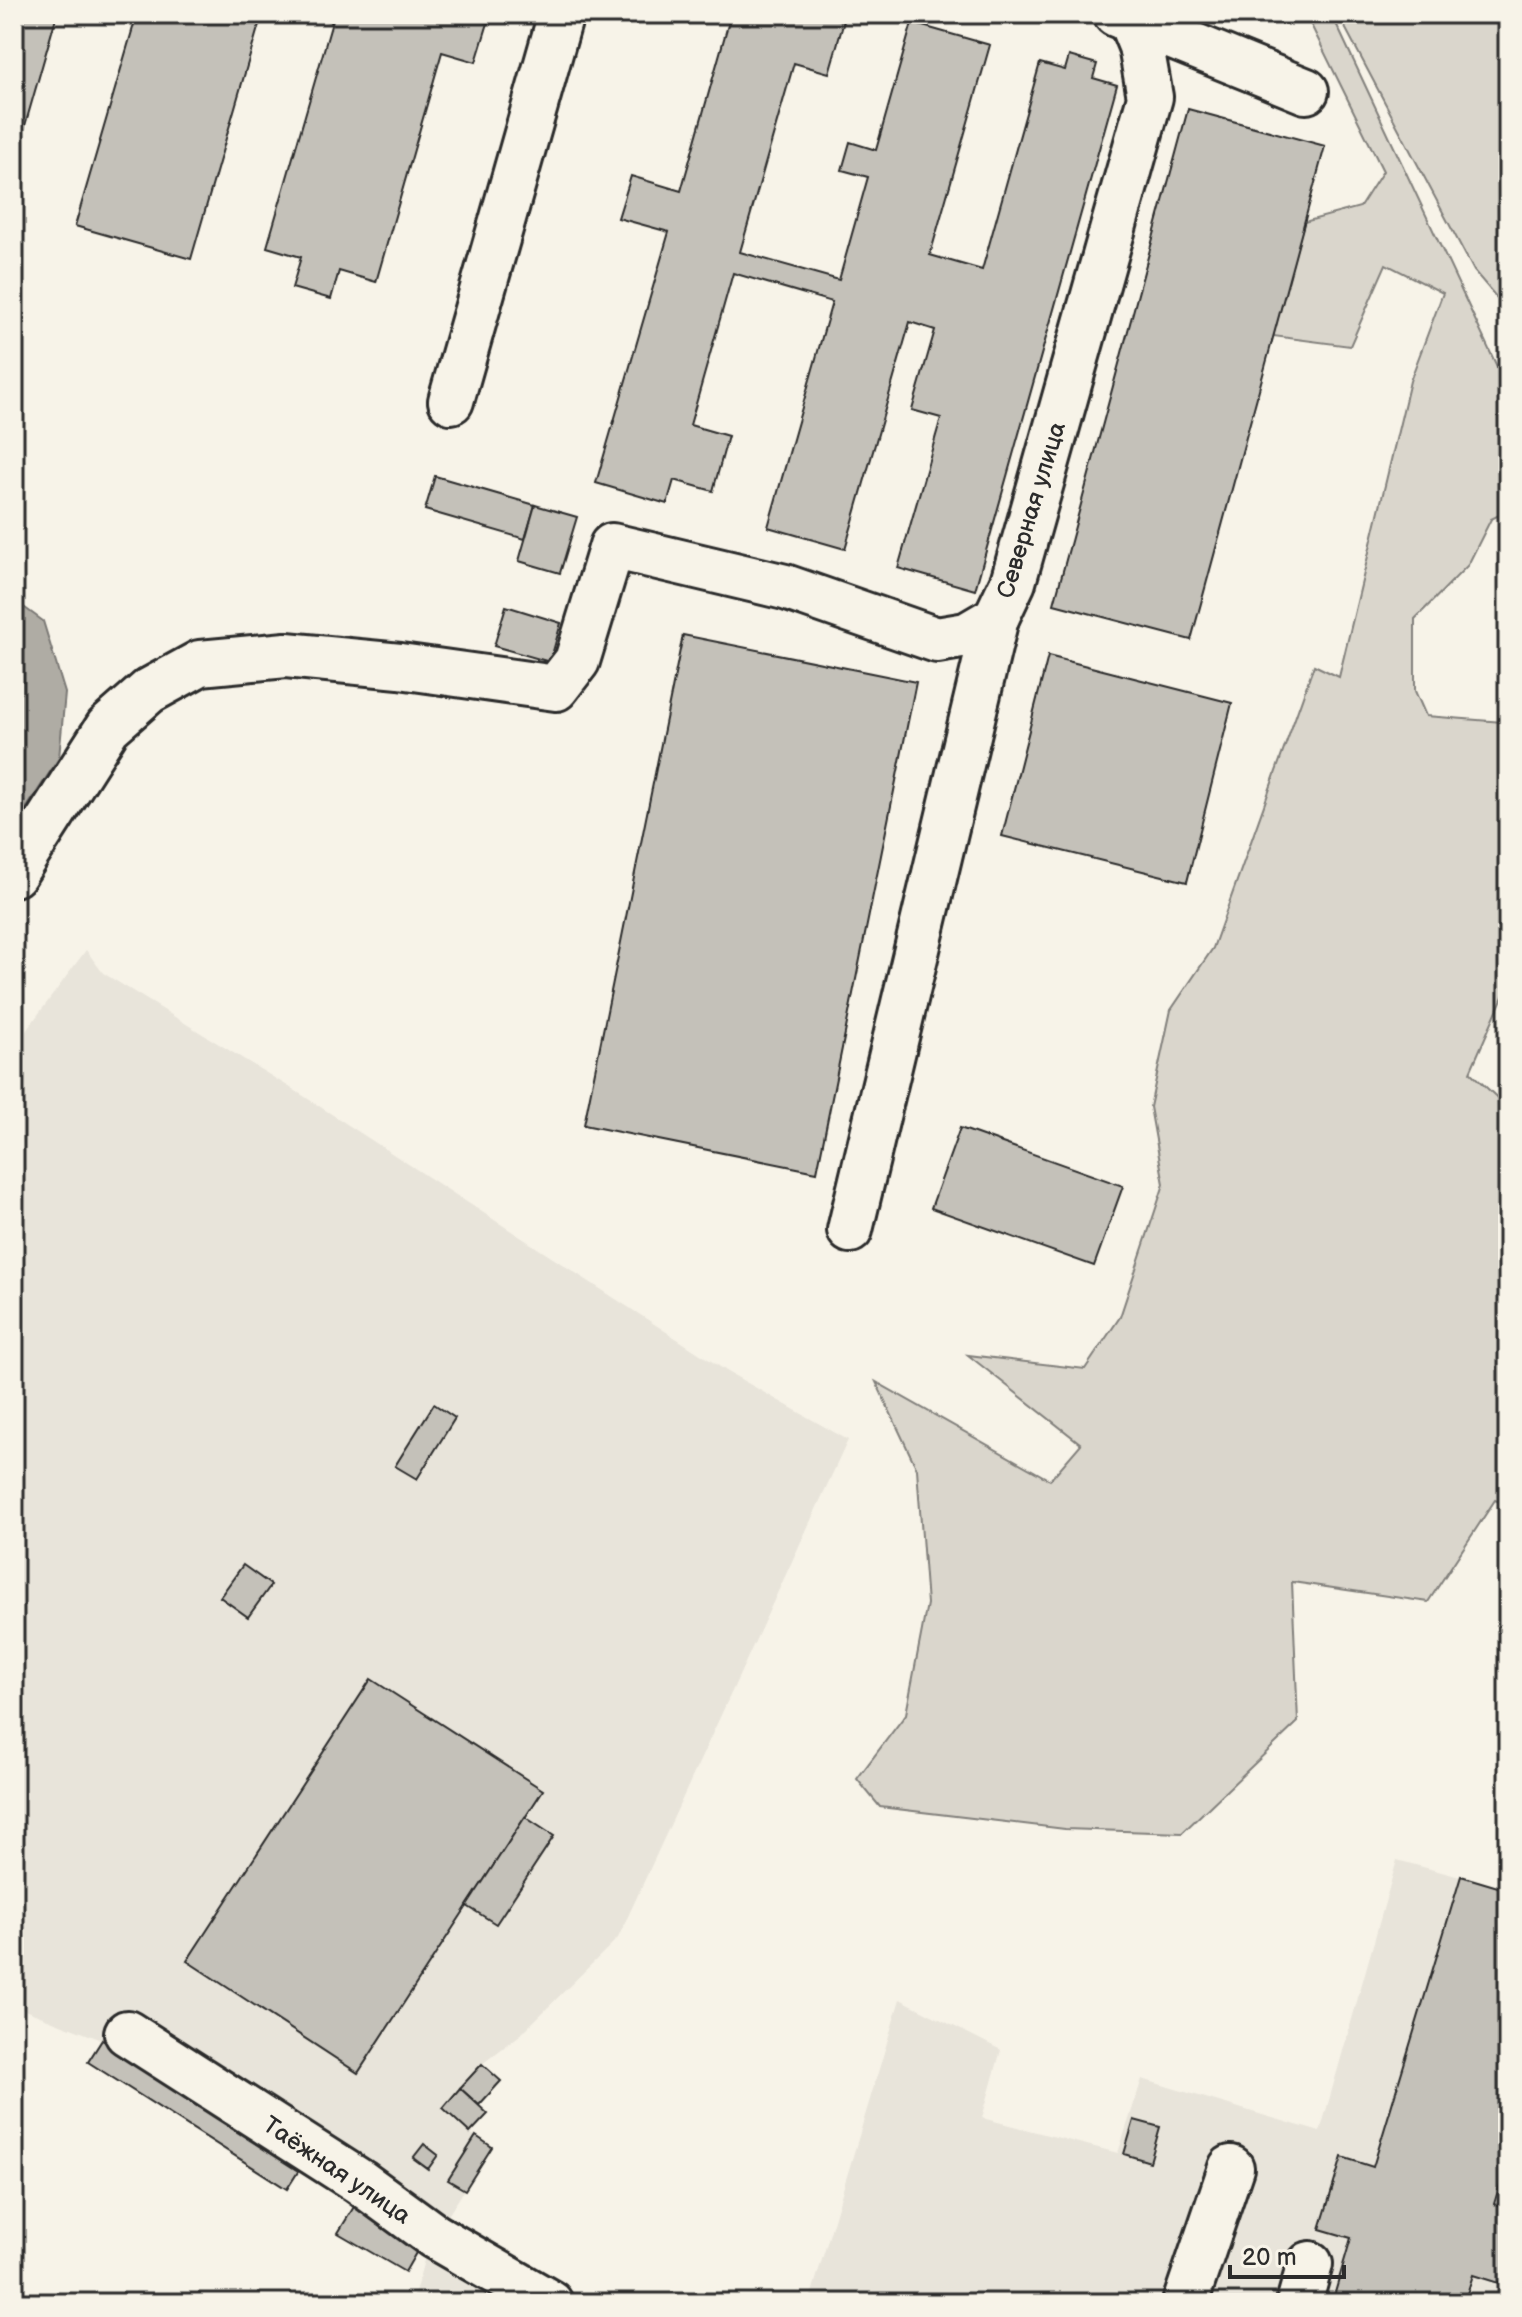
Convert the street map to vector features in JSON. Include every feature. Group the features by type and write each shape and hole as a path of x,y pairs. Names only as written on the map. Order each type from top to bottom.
{"street":[{"path":"451,401 561,14"},
{"path":"1124,15 1306,91"},
{"name":"Северная улица","path":"14,874 108,727 149,691 200,663 286,655 400,666 556,688 577,661 612,546 785,587 937,640 967,635 996,618 1013,582 1150,97 1141,46 1124,15"},
{"path":"850,1230 996,618"},
{"name":"Таёжная улица","path":"127,2033 360,2182 434,2236 550,2303"},
{"path":"1185,2303 1231,2168"}],"shaded area":[{"path":"1338,14 1508,14 1508,311 1474,271"},
{"path":"1334,19 1508,390 1508,511 1491,519 1468,565 1415,619 1415,691 1426,716 1503,722 1508,718 1508,985 1470,1072 1508,1108 1508,1505 1495,1500 1428,1602 1292,1582 1298,1722 1182,1833 1065,1829 880,1807 857,1779 906,1714 927,1604 917,1469 876,1382 1050,1480 1081,1444 968,1355 1085,1369 1120,1317 1164,1184 1150,1107 1171,1010 1213,948 1314,665 1339,677 1410,381 1443,293 1386,264 1350,346 1273,336 1304,222 1360,207 1383,171 1311,25"},
{"path":"14,600 43,621 65,693 59,758 14,827"},
{"path":"86,950 103,973 299,1093 728,1372 848,1440 618,1938 520,2035 482,2064 443,2108 470,2133 492,2147 440,2228 515,2303 412,2303 427,2250 102,2040 14,2006 14,1047"},
{"path":"1397,1860 1508,1890 1508,2303 809,2303 900,1999 1001,2050 982,2118 1118,2153 1142,2079 1320,2132"}],"building":[{"path":"14,14 57,14 14,164"},
{"path":"137,14 262,14 191,259 75,226"},
{"path":"304,14 456,14 488,23 476,62 442,52 376,282 339,271 331,299 292,288 301,257 267,247 332,22"},
{"path":"731,14 819,14 844,21 829,73 794,63 740,252 839,280 868,177 842,170 850,142 876,150 912,23 990,45 930,255 982,270 1040,63 1065,70 1069,56 1097,64 1093,78 1117,85 975,590 898,568 941,418 912,410 935,330 910,322 845,549 768,527 832,302 733,273 690,425 728,436 713,491 674,480 667,504 596,483 669,232 618,218 631,176 681,191"},
{"path":"1188,109 1325,146 1191,640 1054,604"},
{"path":"435,476 535,505 525,539 425,510"},
{"path":"535,505 577,517 560,573 519,561"},
{"path":"506,606 561,623 550,662 494,646"},
{"path":"683,635 916,682 817,1172 584,1125"},
{"path":"1048,656 1232,703 1187,882 1002,836"},
{"path":"960,1128 1123,1186 1094,1266 931,1208"},
{"path":"434,1404 455,1418 417,1479 395,1466"},
{"path":"243,1565 271,1585 248,1617 220,1597"},
{"path":"371,1679 543,1790 358,2073 187,1961"},
{"path":"525,1817 554,1836 496,1924 467,1906"},
{"path":"1461,1876 1508,1890 1508,2158 1494,2204 1508,2208 1508,2286 1473,2275 1464,2303 1332,2303 1351,2238 1320,2229 1342,2157 1373,2167"},
{"path":"102,2040 301,2167 287,2189 88,2062"},
{"path":"482,2064 501,2081 479,2105 460,2088"},
{"path":"460,2088 488,2114 470,2133 443,2108"},
{"path":"1134,2120 1160,2127 1150,2162 1124,2154"},
{"path":"476,2136 492,2147 465,2190 448,2180"},
{"path":"424,2144 438,2155 428,2169 413,2158"},
{"path":"355,2205 421,2244 405,2272 338,2233"}]}
